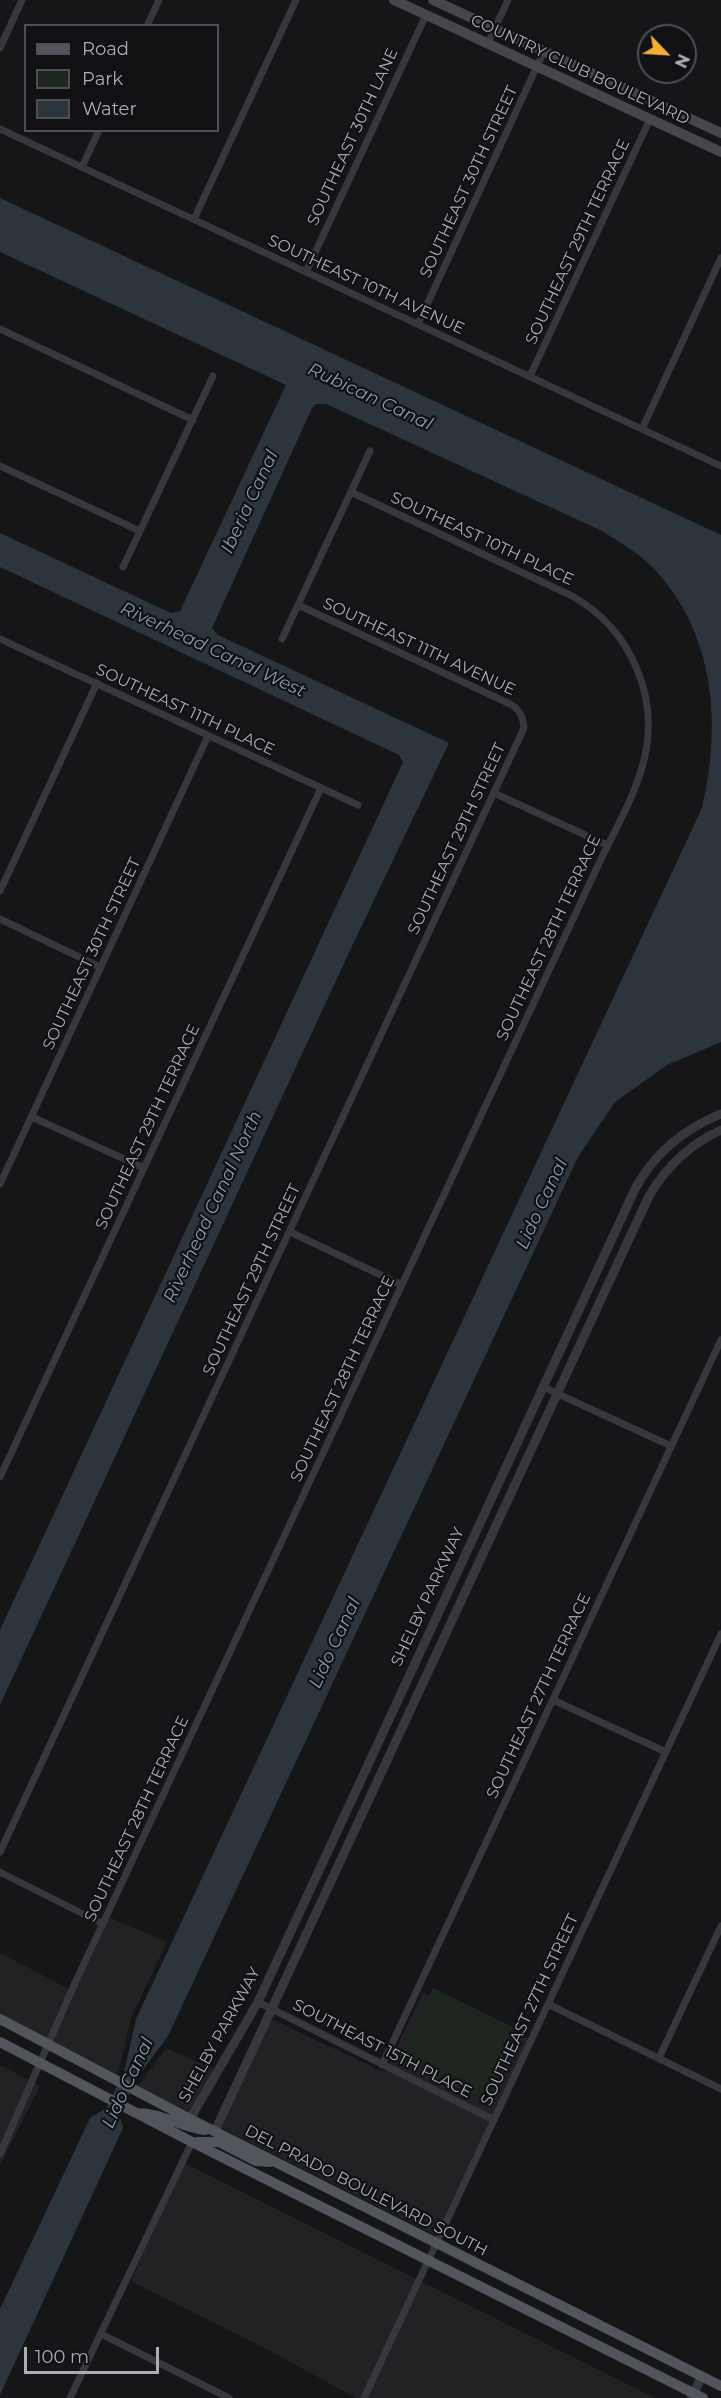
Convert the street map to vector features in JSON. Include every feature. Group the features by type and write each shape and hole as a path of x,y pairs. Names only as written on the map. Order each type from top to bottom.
{"main road":[{"name":"COUNTRY CLUB BOULEVARD","path":"394,0 721,152"},
{"name":"COUNTRY CLUB BOULEVARD","path":"433,0 721,133"},
{"name":"DEL PRADO BOULEVARD SOUTH","path":"0,2019 276,2163 721,2386"},
{"name":"DEL PRADO BOULEVARD SOUTH","path":"0,2042 192,2142 429,2259 696,2396"},
{"path":"134,2112 156,2113 186,2127 215,2131"},
{"path":"192,2142 219,2142 256,2161 276,2163"}],"street":[{"path":"0,48 22,0"},
{"path":"148,24 159,0"},
{"path":"194,219 296,0"},
{"path":"488,43 508,0"},
{"name":"SOUTHEAST 30TH LANE","path":"306,272 426,15"},
{"name":"SOUTHEAST 30TH STREET","path":"418,324 544,51"},
{"name":"SOUTHEAST 29TH TERRACE","path":"530,376 650,118"},
{"name":"SOUTHEAST 10TH AVENUE","path":"0,129 721,466"},
{"path":"82,167 98,132"},
{"path":"642,429 721,258"},
{"path":"0,329 193,420"},
{"path":"123,567 213,376"},
{"path":"282,639 370,451"},
{"path":"0,466 140,531"},
{"name":"SOUTHEAST 10TH PLACE","path":"351,492 572,596 599,614"},
{"name":"SOUTHEAST 11TH AVENUE","path":"298,605 510,704 518,709 523,718"},
{"name":"SOUTHEAST 28TH TERRACE","path":"0,2154 41,2064 47,2044 643,764 648,714 644,690 635,662 623,641 599,614"},
{"name":"SOUTHEAST 11TH PLACE","path":"0,639 358,805"},
{"path":"0,891 96,683"},
{"name":"SOUTHEAST 29TH STREET","path":"0,1852 494,794 524,728 523,718"},
{"name":"SOUTHEAST 30TH STREET","path":"0,1184 208,736"},
{"name":"SOUTHEAST 29TH TERRACE","path":"0,1477 321,788"},
{"path":"494,794 607,845"},
{"path":"0,919 100,967"},
{"name":"SHELBY PARKWAY","path":"190,2119 258,2002 635,1189 648,1168 672,1142 700,1123 721,1114"},
{"path":"32,1117 144,1168"},
{"name":"SHELBY PARKWAY","path":"215,2131 649,1196 662,1175 681,1156 702,1140 721,1130"},
{"path":"635,1189 649,1196"},
{"path":"290,1232 402,1285"},
{"name":"SOUTHEAST 27TH TERRACE","path":"382,2065 721,1340"},
{"path":"543,1387 670,1446"},
{"name":"SOUTHEAST 27TH STREET","path":"364,2398 721,1634"},
{"path":"553,1700 666,1752"},
{"path":"0,1872 103,1924"},
{"path":"659,2058 721,1926"},
{"name":"SOUTHEAST 15TH PLACE","path":"258,2002 494,2120"},
{"path":"548,2004 721,2089"},
{"path":"70,2398 192,2142"},
{"path":"101,2334 229,2398"},
{"path":"696,2396 702,2376"}],"shaded area":[{"path":"104,1915 167,1942 131,2018 118,2075 0,2014 0,1953 75,1992"},
{"path":"423,1993 534,2041 441,2238 222,2128 271,2019 384,2072"},
{"path":"166,2048 214,2069 189,2112 138,2086"},
{"path":"0,2065 40,2086 0,2166"},
{"path":"182,2162 655,2398 356,2398 263,2347 131,2281"}],"green space":[{"path":"433,1988 523,2032 497,2087 473,2095 411,2065 407,2041"}],"water":[{"path":"0,198 721,535 721,1042 667,1065 615,1102 578,1157 168,2036 137,2078 119,2114 123,2128 0,2395 0,2309 90,2118 106,2108 124,2072 136,2019 702,808 708,777 712,715 709,685 692,626 677,599 658,573 638,555 600,530 326,404 316,404 312,408 212,628 218,635 449,743 353,944 0,1705 0,1630 403,762 399,755 0,567 0,533 171,613 180,611 286,385 0,252"}],"water label":[{"name":"Rubican Canal","path":"370,397"},
{"name":"Iberia Canal","path":"250,502"},
{"name":"Riverhead Canal West","path":"213,650"},
{"name":"Lido Canal","path":"542,1204"},
{"name":"Riverhead Canal North","path":"213,1207"},
{"name":"Lido Canal","path":"335,1643"},
{"name":"Lido Canal","path":"128,2083"}]}
